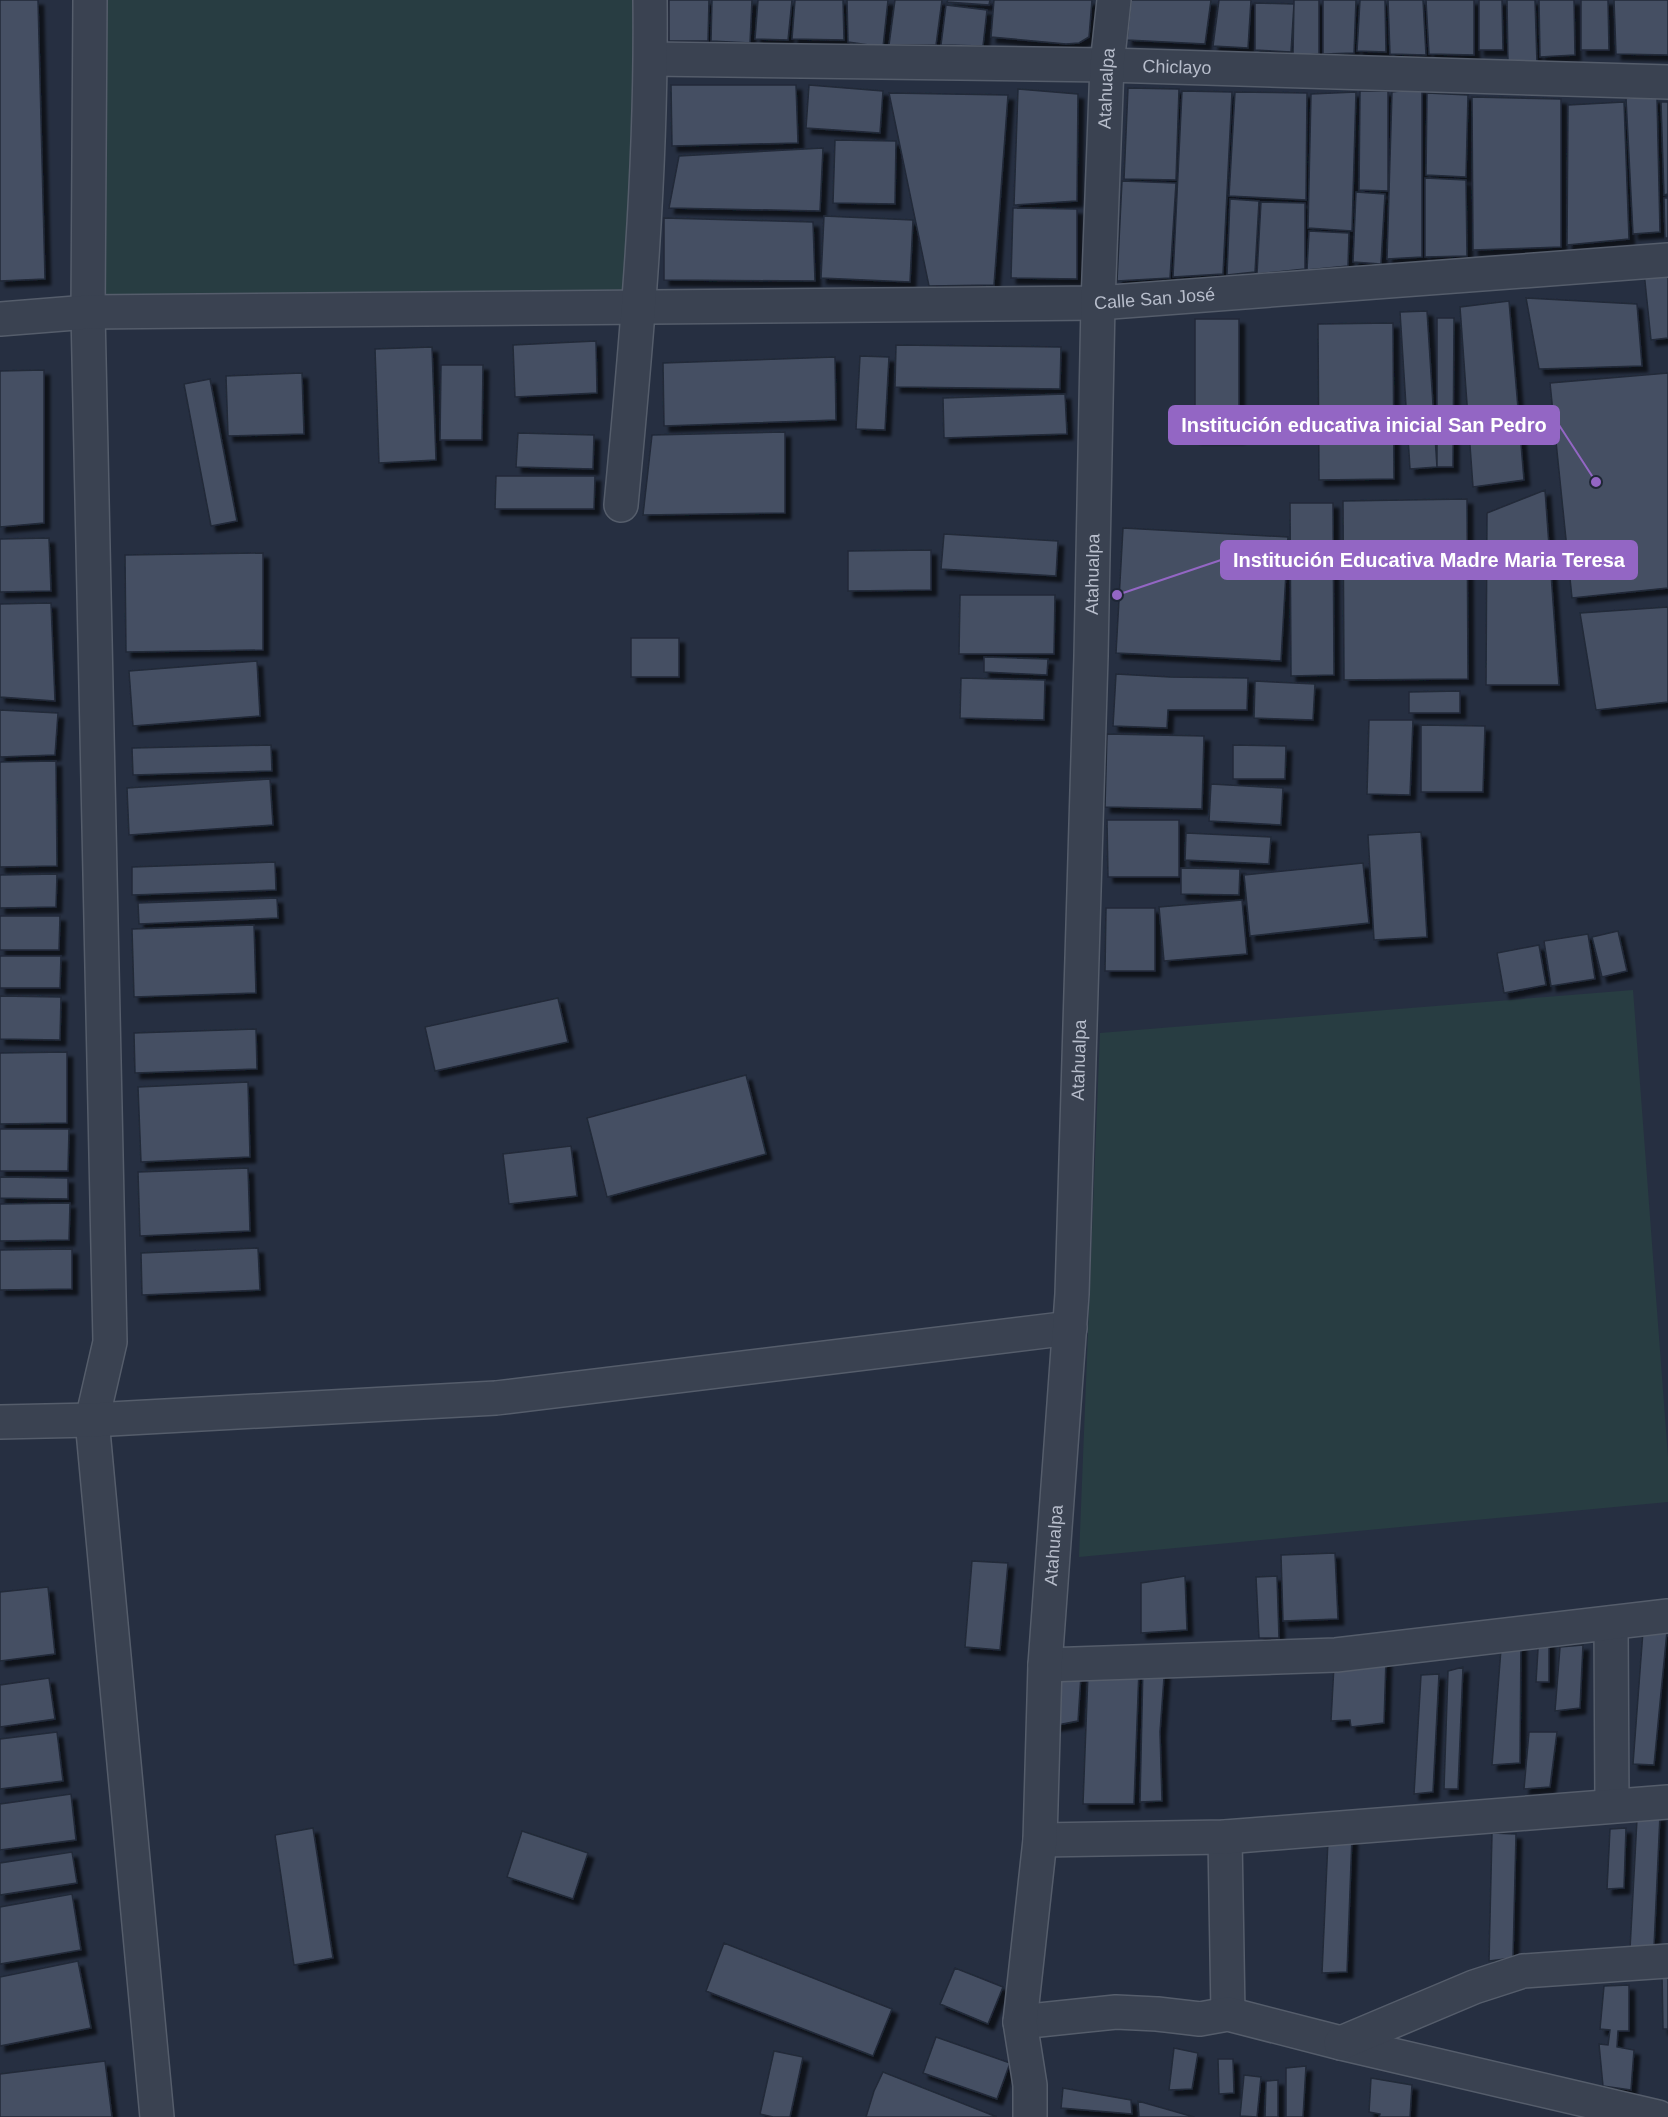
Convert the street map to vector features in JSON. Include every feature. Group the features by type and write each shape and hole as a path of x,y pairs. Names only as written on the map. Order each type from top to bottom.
{"street":[{"path":"90,0 88,312 110,1342 92,1420 157,2117"},
{"path":"621,505 640,308 651,59 650,0"},
{"name":"Atahualpa","path":"1030,2117 1030,2085 1020,2022 1040,1840 1045,1665 1070,1328 1091,656 1098,303 1107,65 1114,0"},
{"name":"Chiclayo","path":"651,59 1107,65 1668,82"},
{"name":"Calle San José","path":"0,319 88,312 1098,303 1668,260"},
{"path":"0,1422 92,1420 496,1398 1070,1328"},
{"path":"1045,1665 1336,1655 1668,1616"},
{"path":"1611,1623 1612,1805"},
{"path":"1040,1840 1225,1837 1668,1802"},
{"path":"1225,1837 1228,2013"},
{"path":"1341,2043 1474,1987 1523,1971 1668,1961"},
{"path":"1020,2022 1075,2015 1116,2013 1157,2014 1200,2019 1228,2013 1341,2043 1658,2117"}],"green space":[{"path":"90,0 650,0 640,308 88,312"},
{"path":"1633,990 1668,1457 1668,1502 1079,1557 1100,1033"}],"building":[{"path":"0,0 38,0 45,279 0,281"},
{"path":"669,0 709,0 708,41 669,41"},
{"path":"712,0 752,0 750,43 711,41"},
{"path":"758,0 792,0 788,40 755,39"},
{"path":"795,0 843,0 844,40 792,39"},
{"path":"847,0 888,0 883,47 848,42"},
{"path":"895,0 942,0 936,45 889,45"},
{"path":"948,0 990,0 989,5 947,2"},
{"path":"994,0 1092,0 1089,37 1079,43 1066,44 991,37"},
{"path":"1131,0 1211,0 1205,44 1127,40"},
{"path":"1219,0 1251,0 1248,48 1213,46"},
{"path":"1294,0 1319,0 1319,54 1293,56"},
{"path":"1323,0 1356,0 1354,53 1323,54"},
{"path":"1360,0 1385,0 1386,52 1357,51"},
{"path":"1388,0 1423,0 1426,55 1390,54"},
{"path":"1426,0 1474,0 1474,55 1429,54"},
{"path":"1479,0 1502,0 1503,50 1479,50"},
{"path":"1507,0 1535,0 1537,64 1508,64"},
{"path":"1539,0 1574,0 1575,55 1540,57"},
{"path":"1581,0 1608,0 1609,50 1581,50"},
{"path":"1614,0 1668,0 1668,55 1616,54"},
{"path":"1255,3 1294,4 1291,52 1255,50"},
{"path":"946,5 987,10 983,46 941,45"},
{"path":"671,85 796,85 798,143 672,146"},
{"path":"809,85 883,91 880,133 806,128"},
{"path":"1128,88 1179,89 1176,180 1124,179"},
{"path":"1422,88 1422,257 1387,259 1392,92"},
{"path":"1018,89 1078,94 1077,201 1014,205"},
{"path":"1182,91 1232,92 1223,274 1173,277"},
{"path":"1360,91 1388,91 1388,191 1359,190"},
{"path":"1235,92 1307,93 1306,200 1229,196"},
{"path":"1356,92 1352,231 1308,228 1311,94"},
{"path":"889,93 1008,95 994,285 929,286"},
{"path":"1427,93 1468,95 1466,177 1426,175"},
{"path":"1472,97 1561,99 1561,247 1473,250"},
{"path":"1626,98 1657,98 1660,232 1633,234"},
{"path":"1624,102 1629,239 1567,245 1568,105"},
{"path":"1661,102 1668,102 1668,194 1664,195"},
{"path":"835,140 896,141 895,204 833,203"},
{"path":"823,148 820,211 669,208 679,156"},
{"path":"1425,178 1466,180 1467,256 1425,257"},
{"path":"1122,181 1176,183 1170,278 1117,281"},
{"path":"1356,192 1385,194 1381,264 1353,262"},
{"path":"1664,198 1668,198 1668,238 1665,238"},
{"path":"1230,199 1259,201 1255,272 1227,275"},
{"path":"1261,202 1305,203 1305,269 1257,274"},
{"path":"1013,208 1077,209 1077,279 1011,278"},
{"path":"824,216 913,220 910,282 821,278"},
{"path":"664,218 813,222 815,281 664,280"},
{"path":"1309,231 1349,233 1348,266 1307,270"},
{"path":"1668,269 1668,338 1651,340 1644,272"},
{"path":"1526,298 1637,304 1642,366 1539,369"},
{"path":"1509,301 1524,480 1473,487 1460,307"},
{"path":"1427,311 1437,467 1410,469 1400,312"},
{"path":"1437,318 1454,318 1453,467 1437,467"},
{"path":"1195,319 1239,319 1239,438 1195,438"},
{"path":"1393,323 1394,479 1319,480 1318,324"},
{"path":"596,341 597,393 515,397 513,345"},
{"path":"896,345 1061,347 1060,389 895,387"},
{"path":"432,347 436,460 379,463 375,349"},
{"path":"860,356 889,357 885,430 856,429"},
{"path":"835,357 836,420 664,426 663,363"},
{"path":"441,365 483,365 482,440 440,440"},
{"path":"44,370 44,523 0,527 0,371"},
{"path":"302,373 304,434 228,436 226,376"},
{"path":"1668,373 1668,588 1572,598 1550,383"},
{"path":"210,379 237,521 211,526 184,384"},
{"path":"1065,394 1067,434 944,438 943,398"},
{"path":"785,432 785,513 643,515 652,435"},
{"path":"518,433 594,435 593,469 516,467"},
{"path":"496,476 595,476 594,509 495,509"},
{"path":"1545,490 1559,685 1486,685 1487,513"},
{"path":"1467,499 1468,679 1344,680 1343,501"},
{"path":"1290,503 1333,503 1334,675 1291,676"},
{"path":"1123,528 1288,537 1281,661 1116,653"},
{"path":"944,534 1058,541 1056,576 941,569"},
{"path":"49,538 51,591 0,592 0,539"},
{"path":"931,550 931,590 848,591 848,551"},
{"path":"263,553 263,650 126,652 125,555"},
{"path":"960,595 1055,595 1054,654 959,654"},
{"path":"51,603 55,701 0,697 0,604"},
{"path":"1668,607 1668,702 1596,710 1580,613"},
{"path":"631,638 679,638 679,677 631,677"},
{"path":"984,657 1048,659 1047,675 984,672"},
{"path":"257,661 260,716 133,726 129,671"},
{"path":"1116,674 1248,678 1247,710 1168,710 1167,728 1113,726"},
{"path":"961,678 1045,680 1044,720 960,718"},
{"path":"1255,681 1315,684 1313,720 1254,718"},
{"path":"1460,691 1460,713 1409,713 1409,692"},
{"path":"0,710 58,713 55,755 0,757"},
{"path":"1369,720 1413,720 1410,795 1367,794"},
{"path":"1421,725 1485,726 1483,792 1421,792"},
{"path":"1107,734 1204,736 1202,809 1105,807"},
{"path":"271,745 272,771 133,775 132,748"},
{"path":"1233,745 1286,746 1285,779 1233,779"},
{"path":"56,761 57,866 0,867 0,762"},
{"path":"270,779 273,825 129,835 127,788"},
{"path":"1211,784 1283,788 1281,825 1209,821"},
{"path":"1107,820 1179,820 1179,877 1108,877"},
{"path":"1421,832 1427,937 1374,940 1368,835"},
{"path":"1186,833 1271,837 1269,864 1185,860"},
{"path":"275,862 276,890 132,895 132,867"},
{"path":"1363,863 1369,923 1250,936 1244,875"},
{"path":"1181,868 1240,869 1239,895 1181,894"},
{"path":"57,874 56,907 0,908 0,875"},
{"path":"277,898 278,918 139,924 138,903"},
{"path":"1242,900 1247,954 1164,961 1159,907"},
{"path":"1106,908 1155,908 1155,971 1105,971"},
{"path":"0,916 60,916 59,950 0,950"},
{"path":"254,925 256,993 134,997 132,929"},
{"path":"1618,931 1627,971 1602,977 1592,937"},
{"path":"1588,934 1595,979 1551,986 1544,941"},
{"path":"1539,945 1546,985 1504,993 1497,953"},
{"path":"0,956 61,956 60,988 0,988"},
{"path":"0,996 61,997 60,1040 0,1039"},
{"path":"558,998 568,1042 435,1071 425,1027"},
{"path":"256,1029 257,1069 135,1073 134,1033"},
{"path":"67,1052 67,1123 0,1124 0,1053"},
{"path":"746,1075 766,1154 607,1197 587,1118"},
{"path":"248,1082 250,1157 141,1162 138,1087"},
{"path":"0,1129 69,1129 68,1171 0,1171"},
{"path":"571,1146 577,1196 509,1204 503,1154"},
{"path":"248,1168 250,1231 140,1236 138,1172"},
{"path":"0,1177 68,1178 68,1199 0,1198"},
{"path":"70,1203 69,1240 0,1241 0,1204"},
{"path":"258,1248 260,1290 142,1295 141,1253"},
{"path":"72,1249 72,1289 0,1290 0,1250"},
{"path":"1335,1553 1338,1619 1283,1621 1281,1555"},
{"path":"972,1561 1008,1563 1000,1650 965,1647"},
{"path":"1185,1576 1187,1630 1141,1633 1141,1583"},
{"path":"1277,1576 1279,1638 1259,1638 1256,1577"},
{"path":"48,1587 55,1654 0,1661 0,1592"},
{"path":"1643,1631 1667,1631 1654,1765 1633,1764"},
{"path":"1539,1633 1549,1633 1549,1682 1536,1682"},
{"path":"1502,1636 1521,1636 1520,1763 1492,1765"},
{"path":"1583,1645 1580,1708 1555,1711 1560,1647"},
{"path":"1386,1659 1384,1723 1351,1727 1350,1720 1331,1721 1334,1665"},
{"path":"1165,1664 1160,1732 1162,1801 1140,1802 1143,1666"},
{"path":"1463,1667 1458,1789 1444,1789 1448,1671"},
{"path":"1139,1669 1134,1804 1083,1804 1088,1673"},
{"path":"1439,1674 1433,1792 1414,1794 1421,1675"},
{"path":"1052,1675 1081,1675 1078,1721 1052,1726"},
{"path":"49,1678 55,1719 0,1727 0,1685"},
{"path":"57,1732 63,1781 0,1789 0,1739"},
{"path":"1529,1732 1557,1732 1550,1787 1524,1789"},
{"path":"71,1794 76,1840 0,1850 0,1804"},
{"path":"1660,1815 1654,1947 1630,1949 1637,1819"},
{"path":"313,1828 333,1958 294,1965 275,1835"},
{"path":"1626,1828 1624,1888 1607,1889 1610,1829"},
{"path":"522,1831 588,1853 573,1899 507,1877"},
{"path":"1492,1833 1516,1834 1513,1958 1489,1961"},
{"path":"1352,1836 1347,1972 1322,1973 1328,1840"},
{"path":"72,1852 77,1883 0,1895 0,1863"},
{"path":"72,1894 81,1950 0,1964 0,1907"},
{"path":"724,1943 892,2009 873,2056 706,1991"},
{"path":"78,1961 91,2028 0,2046 0,1977"},
{"path":"955,1968 1003,1987 988,2024 940,2004"},
{"path":"1668,1972 1668,2029 1663,2029 1662,1973"},
{"path":"1629,1985 1629,2031 1618,2031 1617,2047 1634,2050 1631,2090 1603,2086 1599,2044 1608,2045 1610,2030 1600,2029 1604,1986"},
{"path":"936,2037 1010,2063 997,2099 923,2073"},
{"path":"1174,2048 1198,2053 1192,2089 1169,2090"},
{"path":"774,2051 803,2057 790,2117 760,2114"},
{"path":"1218,2059 1233,2059 1234,2093 1219,2094"},
{"path":"105,2061 112,2117 0,2117 0,2074"},
{"path":"1306,2066 1303,2117 1286,2117 1286,2068"},
{"path":"883,2072 997,2117 866,2117"},
{"path":"1244,2075 1261,2077 1257,2117 1240,2116"},
{"path":"1371,2078 1412,2085 1410,2117 1379,2117 1380,2114 1369,2112"},
{"path":"1278,2080 1278,2117 1265,2117 1266,2081"},
{"path":"1063,2088 1131,2100 1132,2114 1061,2108"},
{"path":"1138,2101 1194,2117 1139,2117"}],"place":[{"name":"Institución educativa inicial San Pedro","path":"1596,482"},
{"name":"Institución Educativa Madre Maria Teresa","path":"1117,595"}]}
